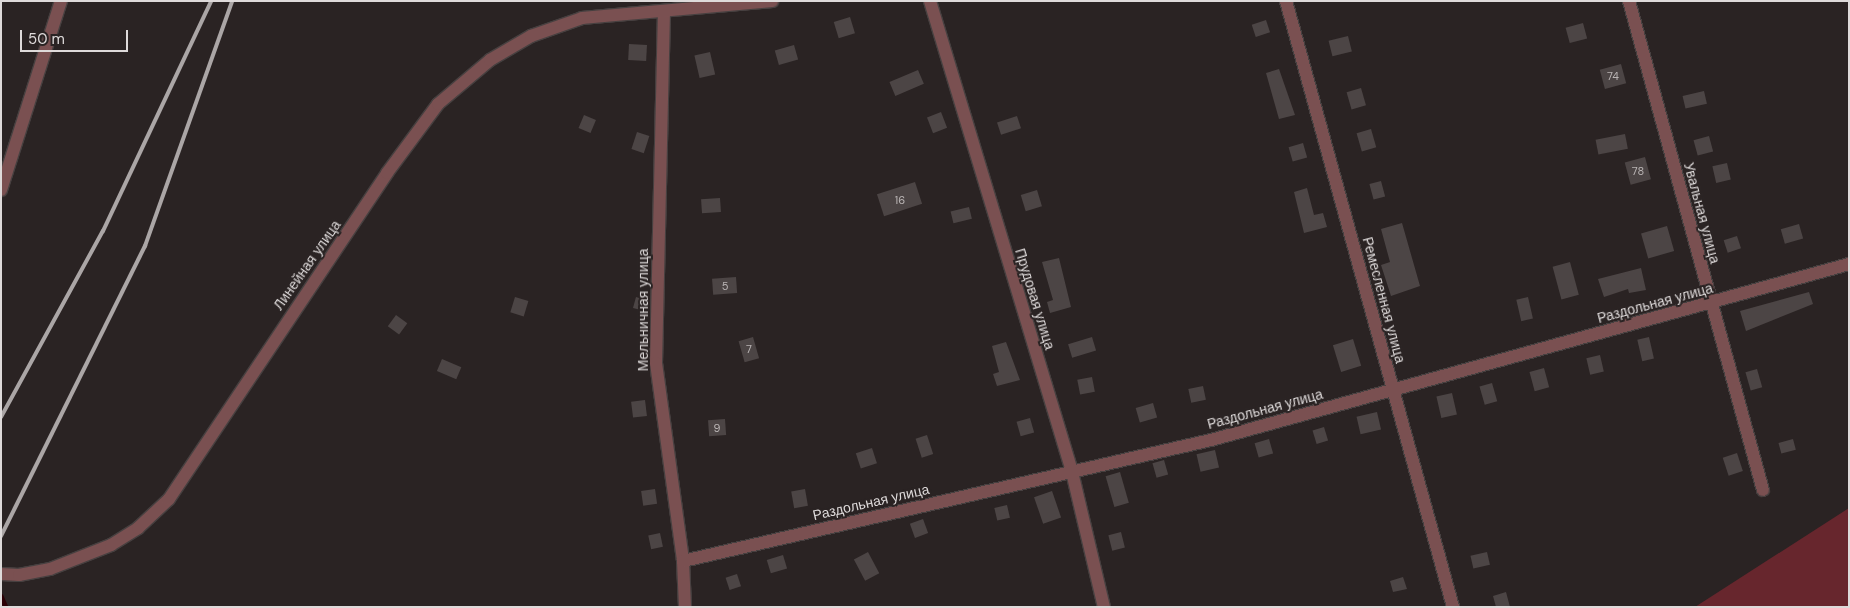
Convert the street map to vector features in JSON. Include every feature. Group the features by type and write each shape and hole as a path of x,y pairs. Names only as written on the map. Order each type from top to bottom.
{"street":[{"path":"1,190 61,1"},
{"name":"Линейная улица","path":"1,574 19,576 50,569 111,544 138,528 169,499 387,173 438,104 482,66 531,36 582,18 772,1"},
{"name":"Прудовая улица","path":"930,1 1072,472 1104,607"},
{"name":"Ремесленная улица","path":"1286,1 1453,607"},
{"name":"Увальная улица","path":"1629,1 1763,490"},
{"name":"Мельничная улица","path":"664,11 656,363 683,561 685,607"},
{"name":"Раздольная улица","path":"683,561 1211,440 1849,264"}],"shaded area":[{"path":"1849,508 1849,607 1695,607"}],"building":[{"path":"850,17 855,33 839,38 834,22"},
{"path":"1266,20 1270,32 1256,37 1252,25"},
{"path":"1583,23 1587,38 1570,43 1566,28"},
{"path":"1348,36 1352,52 1332,56 1329,41"},
{"path":"629,44 647,45 646,61 628,60"},
{"path":"794,45 798,59 779,65 775,51"},
{"path":"710,52 715,74 700,78 694,56"},
{"path":"1621,64 1626,83 1605,89 1600,70"},
{"path":"1279,69 1295,115 1279,119 1266,73"},
{"path":"918,70 924,84 895,96 889,82"},
{"path":"1361,88 1366,105 1352,109 1347,92"},
{"path":"1704,91 1707,104 1685,109 1683,96"},
{"path":"941,112 947,128 933,133 927,117"},
{"path":"584,115 596,120 590,133 579,128"},
{"path":"1017,116 1021,128 1001,135 997,122"},
{"path":"1371,129 1376,147 1362,151 1357,133"},
{"path":"637,132 649,136 644,153 631,149"},
{"path":"1625,134 1628,149 1598,154 1596,140"},
{"path":"1709,136 1713,151 1698,156 1694,140"},
{"path":"1303,143 1307,157 1293,162 1289,147"},
{"path":"1645,157 1651,179 1631,185 1625,162"},
{"path":"1727,163 1731,180 1716,183 1712,166"},
{"path":"1381,181 1385,196 1374,200 1369,184"},
{"path":"915,182 922,204 884,216 877,194"},
{"path":"1307,188 1314,215 1323,213 1327,227 1304,233 1294,192"},
{"path":"1037,190 1042,206 1026,211 1021,195"},
{"path":"720,198 721,212 702,213 701,199"},
{"path":"969,207 972,219 953,223 951,212"},
{"path":"1402,223 1420,286 1391,296 1381,265 1390,262 1381,229"},
{"path":"1799,224 1803,238 1785,244 1781,229"},
{"path":"1667,226 1674,251 1648,258 1641,233"},
{"path":"1737,236 1741,248 1728,253 1724,240"},
{"path":"1059,258 1071,307 1050,313 1047,302 1053,300 1042,262"},
{"path":"1570,262 1579,295 1561,300 1553,267"},
{"path":"1641,268 1646,290 1629,293 1628,289 1604,297 1598,279"},
{"path":"736,277 737,293 713,295 712,279"},
{"path":"1809,292 1813,304 1746,331 1740,311"},
{"path":"515,297 528,301 524,316 510,312"},
{"path":"636,297 649,301 649,312 633,308"},
{"path":"1528,297 1533,318 1521,321 1516,300"},
{"path":"396,315 407,323 399,335 388,326"},
{"path":"753,337 759,358 745,362 739,341"},
{"path":"1092,337 1096,350 1072,358 1068,344"},
{"path":"1649,337 1654,358 1642,361 1637,340"},
{"path":"1353,339 1361,366 1341,372 1333,345"},
{"path":"1006,342 1020,380 997,386 993,374 999,372 992,346"},
{"path":"1600,355 1604,372 1590,375 1586,358"},
{"path":"442,359 461,367 456,379 437,371"},
{"path":"1544,368 1549,387 1535,391 1530,372"},
{"path":"1757,369 1762,387 1751,391 1745,372"},
{"path":"1092,377 1095,392 1080,395 1077,380"},
{"path":"1492,383 1497,401 1485,405 1480,387"},
{"path":"1203,386 1206,400 1191,403 1188,389"},
{"path":"1452,393 1457,414 1441,418 1436,397"},
{"path":"645,400 647,416 633,418 631,402"},
{"path":"1153,403 1157,417 1140,422 1136,408"},
{"path":"1377,412 1381,430 1361,434 1357,417"},
{"path":"1030,418 1034,432 1021,436 1017,422"},
{"path":"725,419 726,435 709,436 708,420"},
{"path":"1324,427 1328,440 1317,444 1313,431"},
{"path":"927,435 933,454 922,458 916,439"},
{"path":"1269,439 1273,453 1259,458 1255,443"},
{"path":"1793,439 1796,450 1781,454 1779,443"},
{"path":"872,448 877,463 861,468 856,453"},
{"path":"1215,450 1219,468 1201,472 1196,454"},
{"path":"1737,453 1743,471 1729,476 1723,458"},
{"path":"1164,460 1168,474 1157,478 1152,463"},
{"path":"1120,472 1129,503 1114,507 1106,476"},
{"path":"655,489 657,504 643,506 641,491"},
{"path":"805,489 808,506 794,508 791,491"},
{"path":"1052,491 1061,517 1043,524 1034,497"},
{"path":"1007,505 1010,518 997,521 994,508"},
{"path":"923,519 928,533 915,538 910,524"},
{"path":"1121,532 1125,548 1112,551 1108,535"},
{"path":"660,533 663,547 651,549 648,535"},
{"path":"868,552 879,573 865,581 854,560"},
{"path":"1487,552 1490,565 1473,568 1470,556"},
{"path":"783,555 787,568 771,573 767,560"},
{"path":"737,574 741,586 730,590 726,578"},
{"path":"1403,577 1407,589 1393,592 1390,581"},
{"path":"1506,592 1510,607 1496,607 1493,596"}],"waterway":[{"path":"1,596 6,607"}],"railway":[{"path":"1,417 103,231 211,1"},
{"path":"1,536 145,246 232,1"}]}
